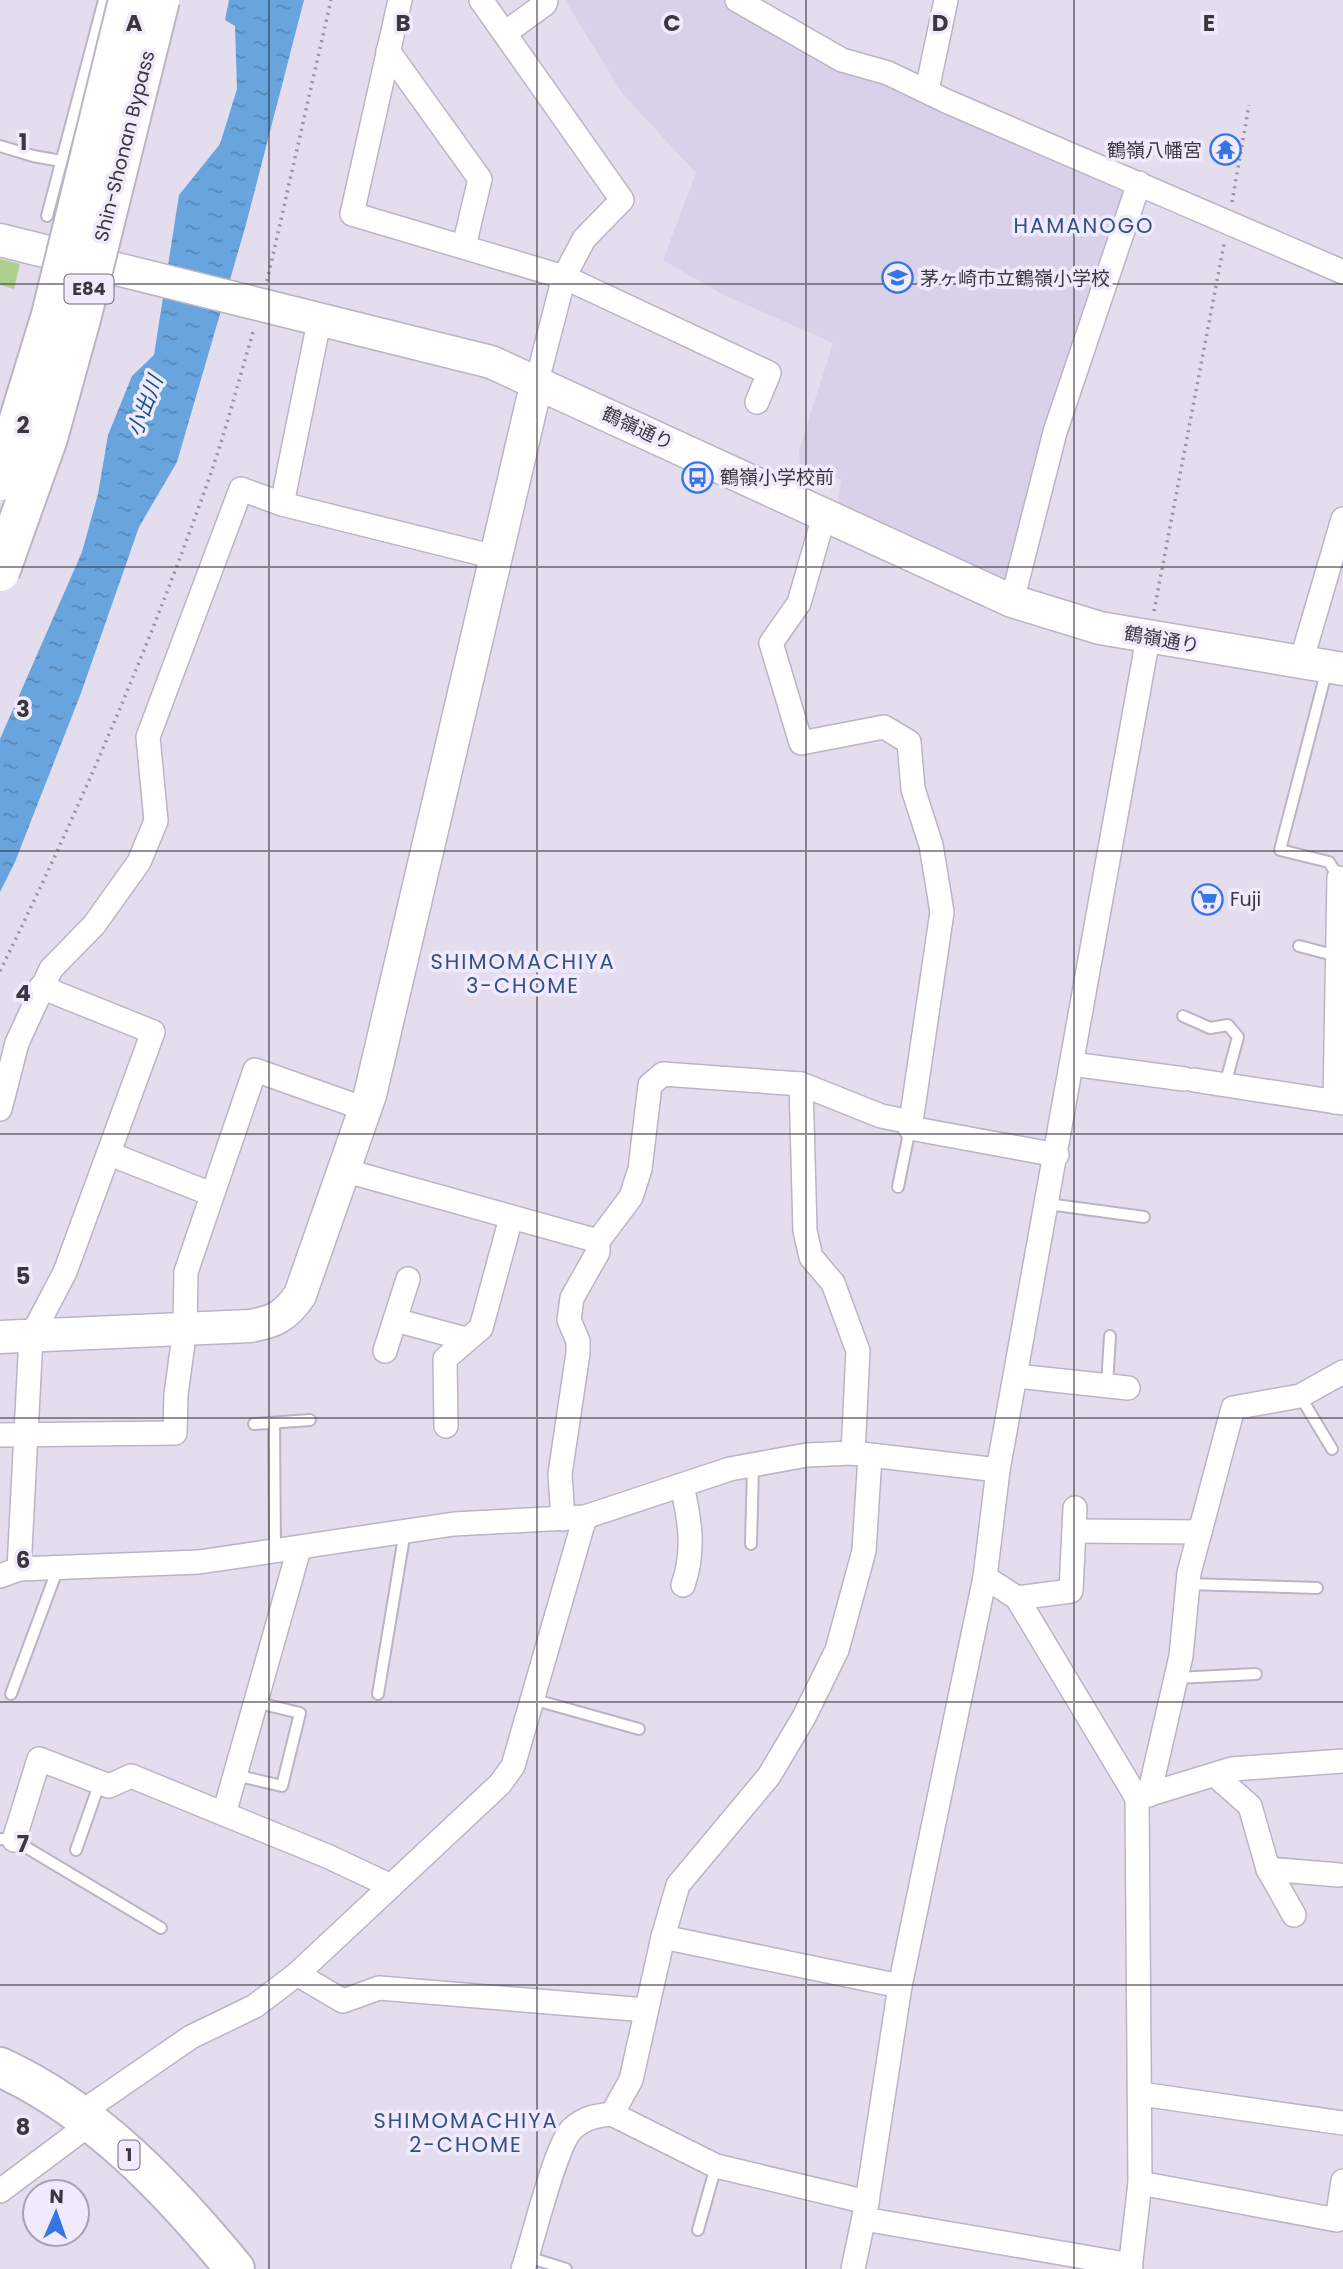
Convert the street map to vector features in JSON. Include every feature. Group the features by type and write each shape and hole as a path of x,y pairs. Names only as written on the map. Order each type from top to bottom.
{"highway":[{"name":"Shin-Shonan Bypass","path":"0,481 51,314 128,0"},
{"name":"Shin-Shonan Bypass","path":"0,572 48,438 78,332 160,0"},
{"name":"1","path":"0,2067 85,2118 178,2201 234,2269"}],"street":[{"path":"0,443 48,379 80,261 118,81 105,0"},
{"path":"400,0 352,214 565,277 769,373 757,402"},
{"path":"15,1337 250,1326 275,1322 290,1310 300,1296 365,1109 537,381 565,277 584,239 622,200 481,0"},
{"path":"505,33 545,4 546,0"},
{"path":"737,0 842,61 888,73 946,101 1343,272"},
{"path":"928,90 946,0"},
{"path":"388,51 480,179 464,246"},
{"path":"1013,601 1055,432 1139,183"},
{"name":"鶴嶺通り","path":"0,240 320,317 491,362 1013,601 1100,628 1150,629 1324,666"},
{"path":"282,504 320,317"},
{"path":"0,1108 17,1043 41,987 51,969 94,925 139,862 156,821 148,737 241,489 282,504 495,557"},
{"path":"824,516 799,603 771,643 802,743 884,727 909,742 913,789 931,845 942,912 911,1125"},
{"path":"1324,666 1343,519"},
{"path":"853,2269 866,2210 900,1986 985,1577 998,1470 1150,629"},
{"path":"1073,1064 1339,1103 1339,878"},
{"path":"41,987 153,1032 65,1272 15,1337 28,1437 10,1572 187,1563 299,1549 405,1531 512,1520 574,1518 730,1469 807,1455 862,1455 998,1470"},
{"path":"0,1436 175,1433 176,1394 185,1329 186,1272 255,1070 365,1109"},
{"path":"0,2191 85,2118 191,2037 255,2006 298,1974 500,1784 513,1766 533,1699 574,1518 560,1475 578,1353 578,1341 569,1321 572,1298 598,1252 598,1241 631,1197 640,1169 650,1085 663,1074 802,1084 881,1116 911,1125 1057,1155"},
{"path":"612,2114 631,2080 663,1937 678,1885 769,1776 804,1717 836,1650 864,1551 858,1351 834,1283 811,1257 805,1231 802,1084"},
{"path":"110,1154 211,1194"},
{"path":"343,1170 598,1241"},
{"path":"446,1426 444,1359 481,1328 511,1218"},
{"path":"385,1351 408,1279"},
{"path":"395,1320 466,1339"},
{"path":"526,2263 547,2192 570,2131 587,2117 612,2114 716,2166 866,2210 1130,2267 1140,2183 1143,1796 1181,1656 1188,1584 1200,1532 1233,1408 1300,1396 1343,1372"},
{"path":"1016,1376 1117,1387"},
{"path":"682,1486 690,1518 690,1564 682,1585"},
{"path":"1017,1598 1071,1591 1075,1508"},
{"path":"1074,1531 1200,1532"},
{"path":"224,1814 299,1549"},
{"path":"985,1577 1017,1598 1143,1796"},
{"path":"7,1840 39,1759 109,1786 131,1776 327,1856 391,1886"},
{"path":"1143,1796 1232,1769 1343,1761"},
{"path":"1214,1775 1250,1806 1268,1869 1294,1915"},
{"path":"1268,1869 1339,1875"},
{"path":"663,1937 900,1986"},
{"path":"298,1974 343,2001 379,1988 646,2010"},
{"path":"1141,2094 1343,2123"},
{"path":"1140,2183 1337,2220 1343,2181"}],"lane":[{"path":"47,216 105,0"},
{"path":"0,146 61,161"},
{"path":"1324,666 1280,850 1329,862 1339,878"},
{"path":"1299,946 1339,944"},
{"path":"1183,1016 1210,1028 1228,1026 1238,1037 1225,1085"},
{"path":"898,1187 911,1125"},
{"path":"1048,1204 1144,1217"},
{"path":"1110,1336 1117,1387"},
{"path":"1300,1396 1332,1449"},
{"path":"254,1424 310,1420"},
{"path":"274,1423 275,1552"},
{"path":"751,1544 753,1465"},
{"path":"378,1694 405,1531"},
{"path":"11,1694 58,1568"},
{"path":"1188,1584 1317,1588"},
{"path":"1176,1678 1256,1674"},
{"path":"533,1699 639,1729"},
{"path":"235,1775 282,1786 300,1713 256,1702"},
{"path":"76,1850 100,1782"},
{"path":"7,1840 161,1928"},
{"path":"698,2230 716,2166"},
{"path":"526,2263 566,2269"}],"path":[{"path":"0,971 50,868 148,640 207,484 259,302 331,0"},
{"path":"1150,629 1250,105"}],"shaded area":[{"name":"茅ヶ崎市立鶴嶺小学校","path":"565,0 725,0 839,66 1124,189 1126,203 1009,580 838,505 841,480 800,463 799,450 833,343 724,295 663,260 696,173 622,93"}],"green space":[{"path":"0,259 20,264 14,289 0,285"}],"water":[{"name":"小出川","path":"229,0 304,0 245,228 177,462 139,527 81,693 15,862 0,892 0,739 82,552 98,494 108,435 132,376 154,355 179,195 220,144 237,89 235,26 225,20"}],"place":[{"name":"鶴嶺八幡宮","path":"1225,150"},
{"name":"茅ヶ崎市立鶴嶺小学校","path":"897,278"},
{"name":"鶴嶺小学校前","path":"697,477"},
{"name":"Fuji","path":"1207,899"}],"district":[{"name":"HAMANOGO","path":"1084,226"},
{"name":"SHIMOMACHIYA 3-CHOME","path":"523,974"},
{"name":"SHIMOMACHIYA 2-CHOME","path":"466,2133"}]}
